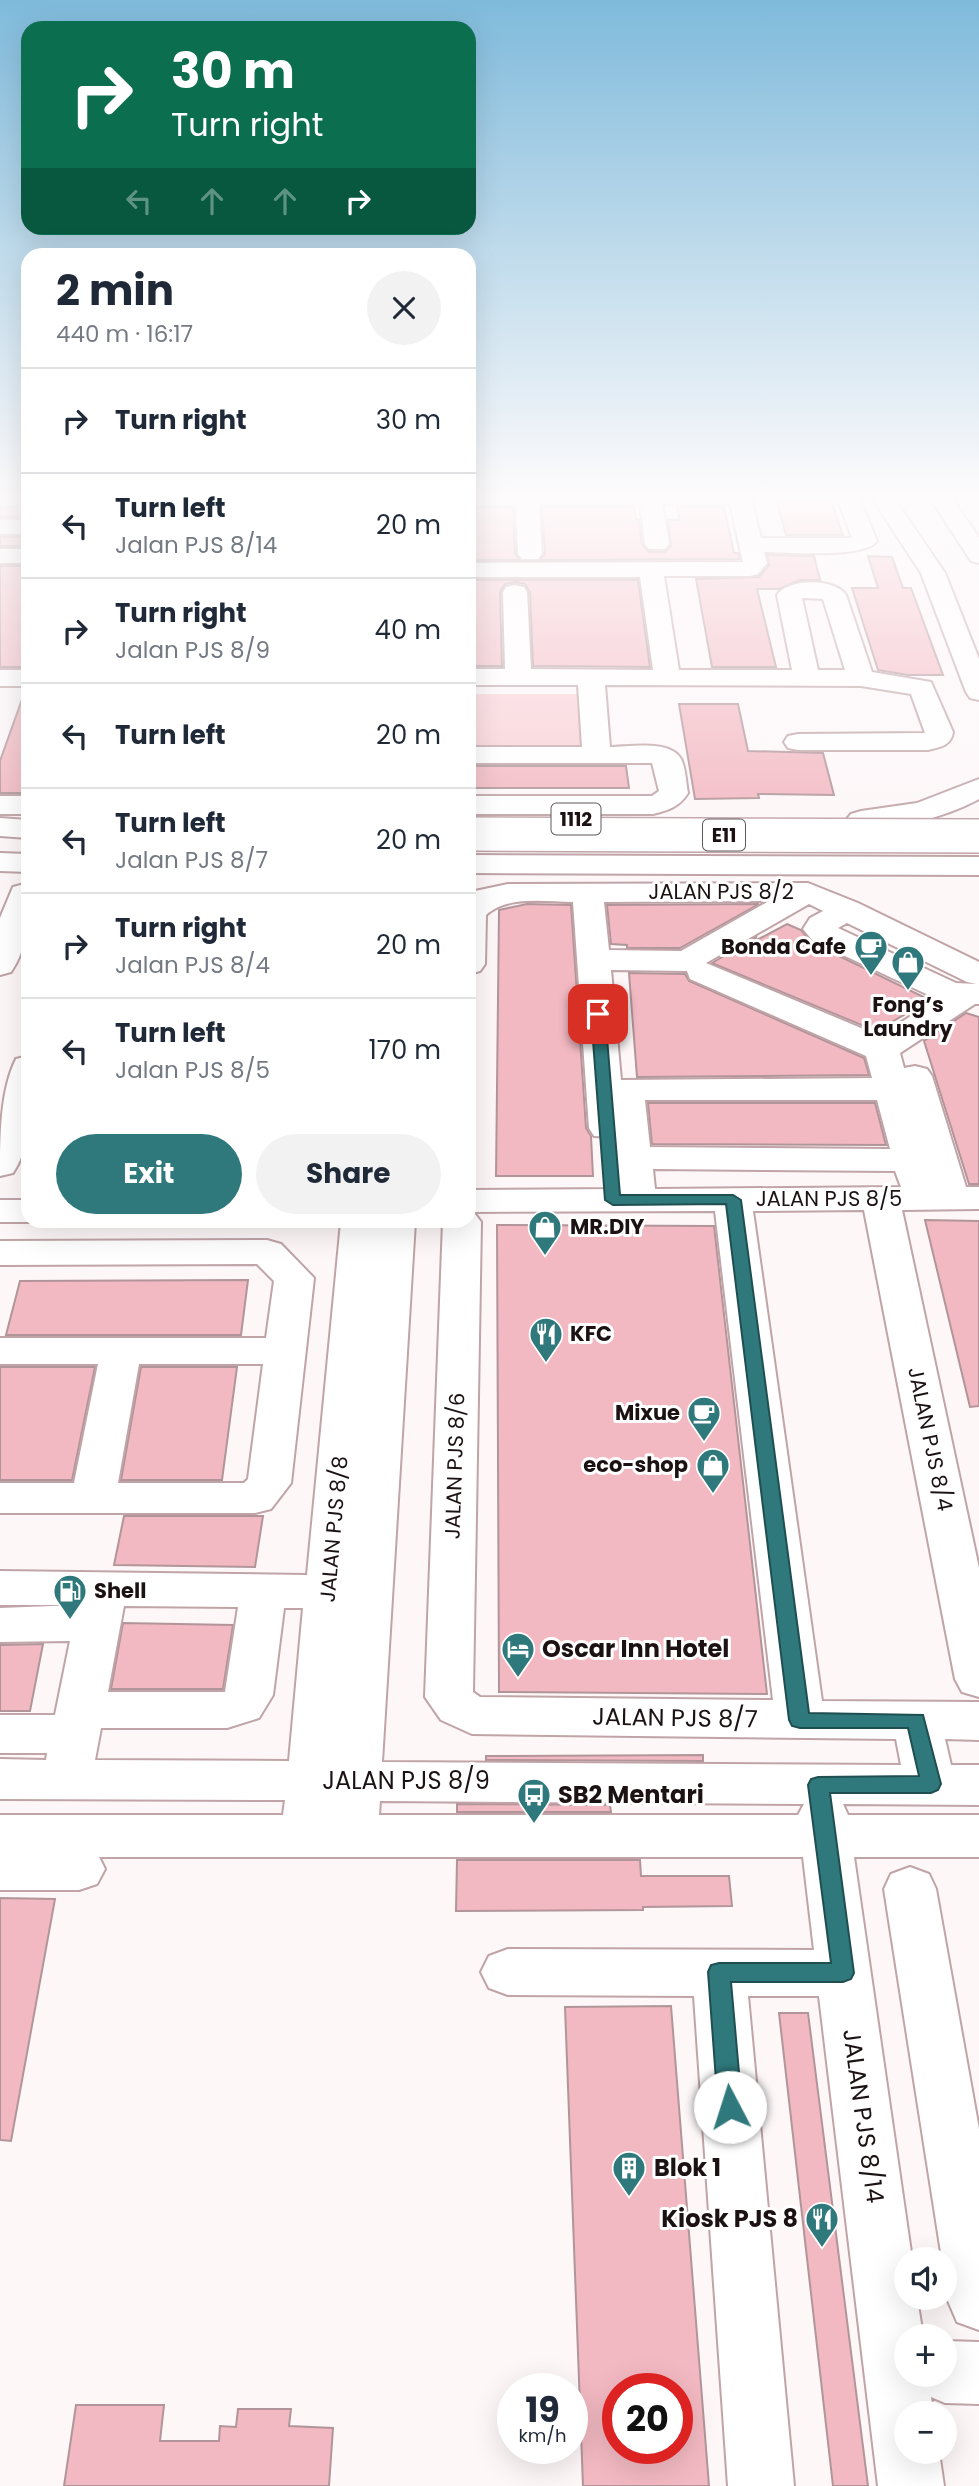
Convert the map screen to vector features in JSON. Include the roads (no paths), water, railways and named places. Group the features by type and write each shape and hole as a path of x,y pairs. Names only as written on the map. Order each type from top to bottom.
{"main road":[{"path":"516,611 518,678"},
{"path":"657,611 667,678"},
{"path":"792,611 807,678"},
{"path":"839,611 861,678"},
{"path":"948,611 979,692"},
{"path":"476,677 861,678 922,688 939,732 938,738 928,742 798,742"},
{"path":"0,679 21,678"},
{"path":"591,678 597,755"},
{"path":"476,755 658,755 668,761 674,793 664,803 653,805 476,805"},
{"path":"861,820 922,812 948,804 979,788"},
{"path":"0,805 21,805"},
{"name":"1112","path":"476,818 861,820"},
{"path":"0,820 21,819"},
{"path":"861,820 979,822"},
{"path":"934,822 965,832 976,847 967,859 942,866"},
{"path":"0,827 21,830"},
{"path":"0,834 21,832"},
{"name":"E11","path":"476,834 979,836"},
{"path":"0,853 21,853"},
{"name":"E11","path":"476,853 979,854"},
{"path":"476,864 979,866"},
{"path":"906,866 979,884"},
{"path":"2,956 17,880"},
{"path":"588,892 593,960 625,1200"},
{"path":"593,960 687,961 808,892"},
{"name":"JALAN PJS 8/2","path":"476,907 486,898 508,893 808,892 847,910 821,925 820,929 824,934 944,990 976,991"},
{"path":"702,972 882,1050"},
{"path":"882,1050 976,991"},
{"path":"933,1199 906,1046 972,1001 976,991"},
{"path":"882,1050 911,1160 933,1199"},
{"path":"625,1200 633,1158 626,1089 892,1089"},
{"path":"21,1099 6,1165 21,1183"},
{"path":"633,1158 911,1160"},
{"name":"JALAN PJS 8/5","path":"476,1201 933,1199"},
{"name":"JALAN PJS 8/4","path":"933,1199 979,1679"},
{"path":"733,1200 800,1720"},
{"path":"0,1211 21,1211"},
{"name":"JALAN PJS 8/8","path":"334,1781 328,1592 359,1228"},
{"name":"JALAN PJS 8/8","path":"330,1837 395,1228"},
{"name":"JALAN PJS 8/6","path":"457,1707 449,1697 462,1228"},
{"path":"0,1253 267,1252 294,1278 269,1483 255,1498 0,1498"},
{"path":"0,1351 285,1351"},
{"path":"93,1498 121,1351"},
{"path":"0,1588 101,1607"},
{"path":"0,1734 74,1741 242,1705 249,1695 263,1591"},
{"path":"0,1625 101,1607 263,1591 328,1592"},
{"path":"74,1741 101,1607"},
{"name":"JALAN PJS 8/7","path":"457,1707 472,1714 979,1721"},
{"path":"916,1721 931,1784"},
{"name":"JALAN PJS 8/9","path":"0,1779 74,1741 334,1781 822,1812 979,1836"},
{"name":"JALAN PJS 8/9","path":"0,1836 330,1837 822,1812 931,1784 979,1785"},
{"name":"JALAN PJS 8/14","path":"822,1812 843,1973 907,2324"},
{"path":"0,1869 79,1869"},
{"path":"910,1889 979,2301"},
{"path":"508,1972 843,1973"},
{"path":"719,1972 761,2486"},
{"path":"957,2373 979,2373"},
{"name":"JALAN PJS 8/14","path":"909,2464 911,2486"}],"place":[{"name":"Bonda Cafe","path":"871,977"},
{"name":"Fong’s Laundry","path":"908,992"},
{"name":"MR.DIY","path":"545,1257"},
{"name":"KFC","path":"546,1364"},
{"name":"Mixue","path":"704,1443"},
{"name":"eco-shop","path":"713,1495"},
{"name":"Shell","path":"70,1621"},
{"name":"Oscar Inn Hotel","path":"518,1679"},
{"name":"SB2 Mentari","path":"534,1825"},
{"name":"Blok 1","path":"629,2198"},
{"name":"Kiosk PJS 8","path":"822,2249"}]}
